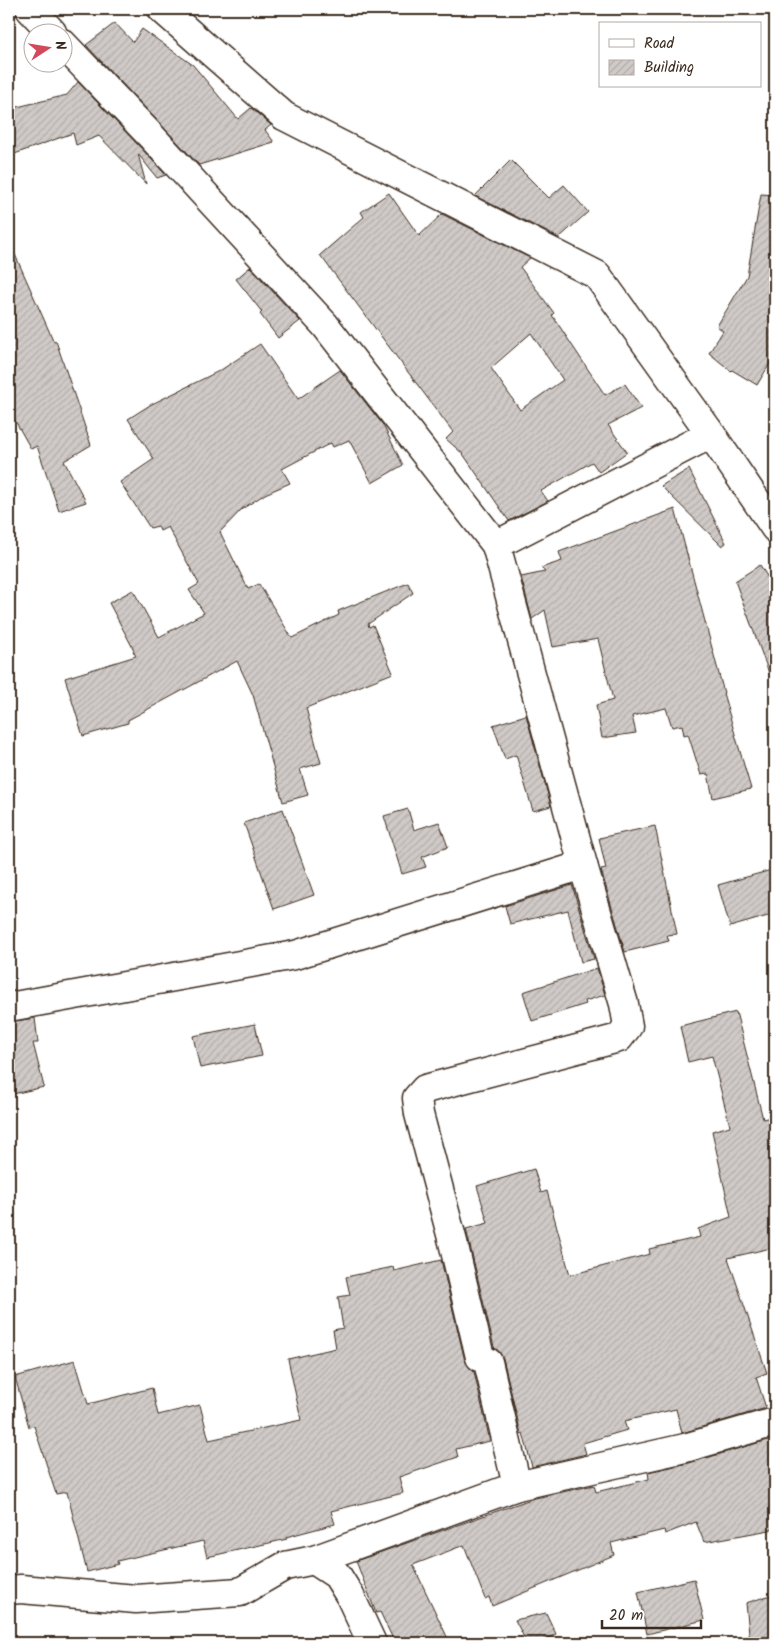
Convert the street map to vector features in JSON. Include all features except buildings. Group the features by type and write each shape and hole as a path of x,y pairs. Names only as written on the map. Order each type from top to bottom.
{"street":[{"path":"30,9 42,22"},
{"path":"162,9 284,116 597,275 711,434 775,528"},
{"path":"72,53 151,136 325,325 496,545 583,865 624,1004 628,1026 619,1038 425,1089 417,1098 419,1114 453,1242 480,1357 488,1362 517,1486"},
{"path":"496,545 711,434"},
{"path":"9,1007 295,955 583,865"},
{"path":"9,1590 21,1588 136,1599 240,1592 285,1566 314,1560 517,1486 685,1448 775,1422"},
{"path":"314,1560 338,1575 372,1643"}]}
